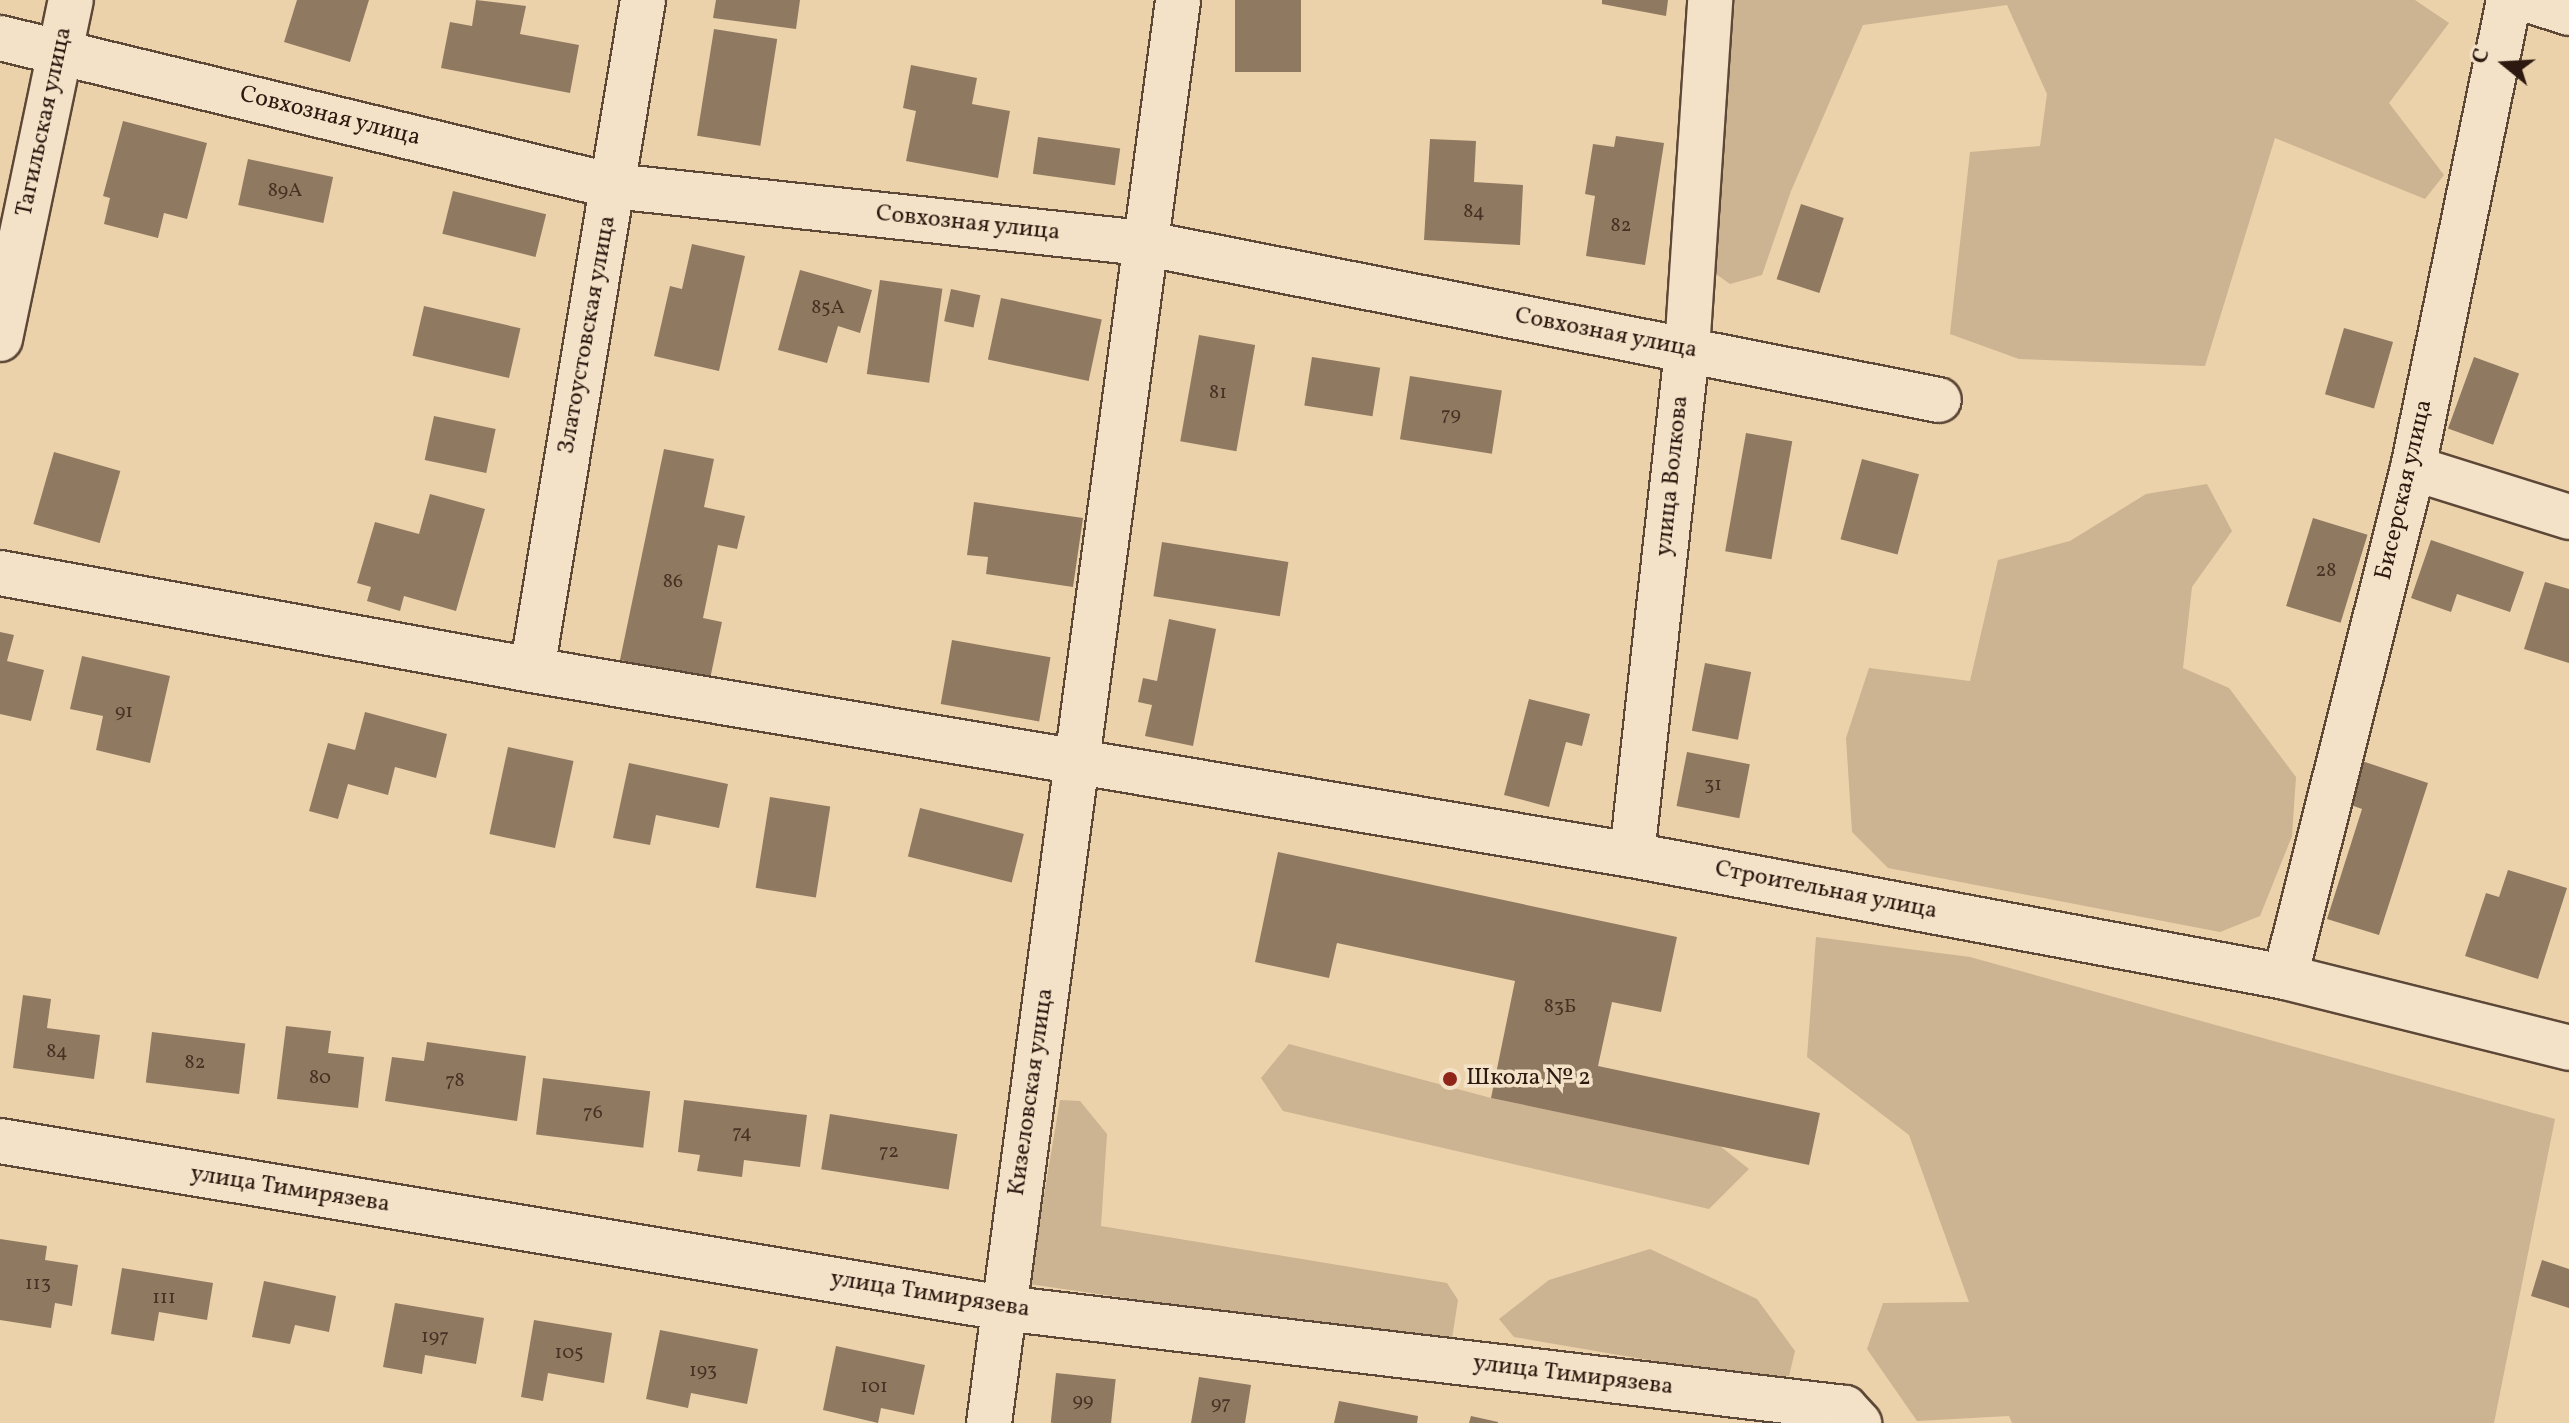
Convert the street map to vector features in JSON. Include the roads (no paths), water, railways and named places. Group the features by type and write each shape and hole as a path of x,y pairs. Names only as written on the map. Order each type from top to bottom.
{"street":[{"name":"Тагильская улица","path":"0,339 71,0"},
{"name":"Златоустовская улица","path":"532,670 643,0"},
{"name":"Кизеловская улица","path":"989,1423 1143,243 1178,0"},
{"name":"улица Волкова","path":"1632,855 1687,350 1710,0"},
{"name":"Бисерская улица","path":"2285,977 2413,468 2509,0"},
{"path":"2529,0 2569,13"},
{"name":"Совхозная улица","path":"0,38 613,186 1143,243 1939,400"},
{"path":"2413,468 2569,517"},
{"name":"Строительная улица","path":"0,573 532,670 1632,855 2285,977 2569,1048"},
{"name":"улица Тимирязева","path":"0,1141 1003,1308 1845,1408 1859,1423"}],"place":[{"name":"Школа № 2","path":"1450,1079"}]}
